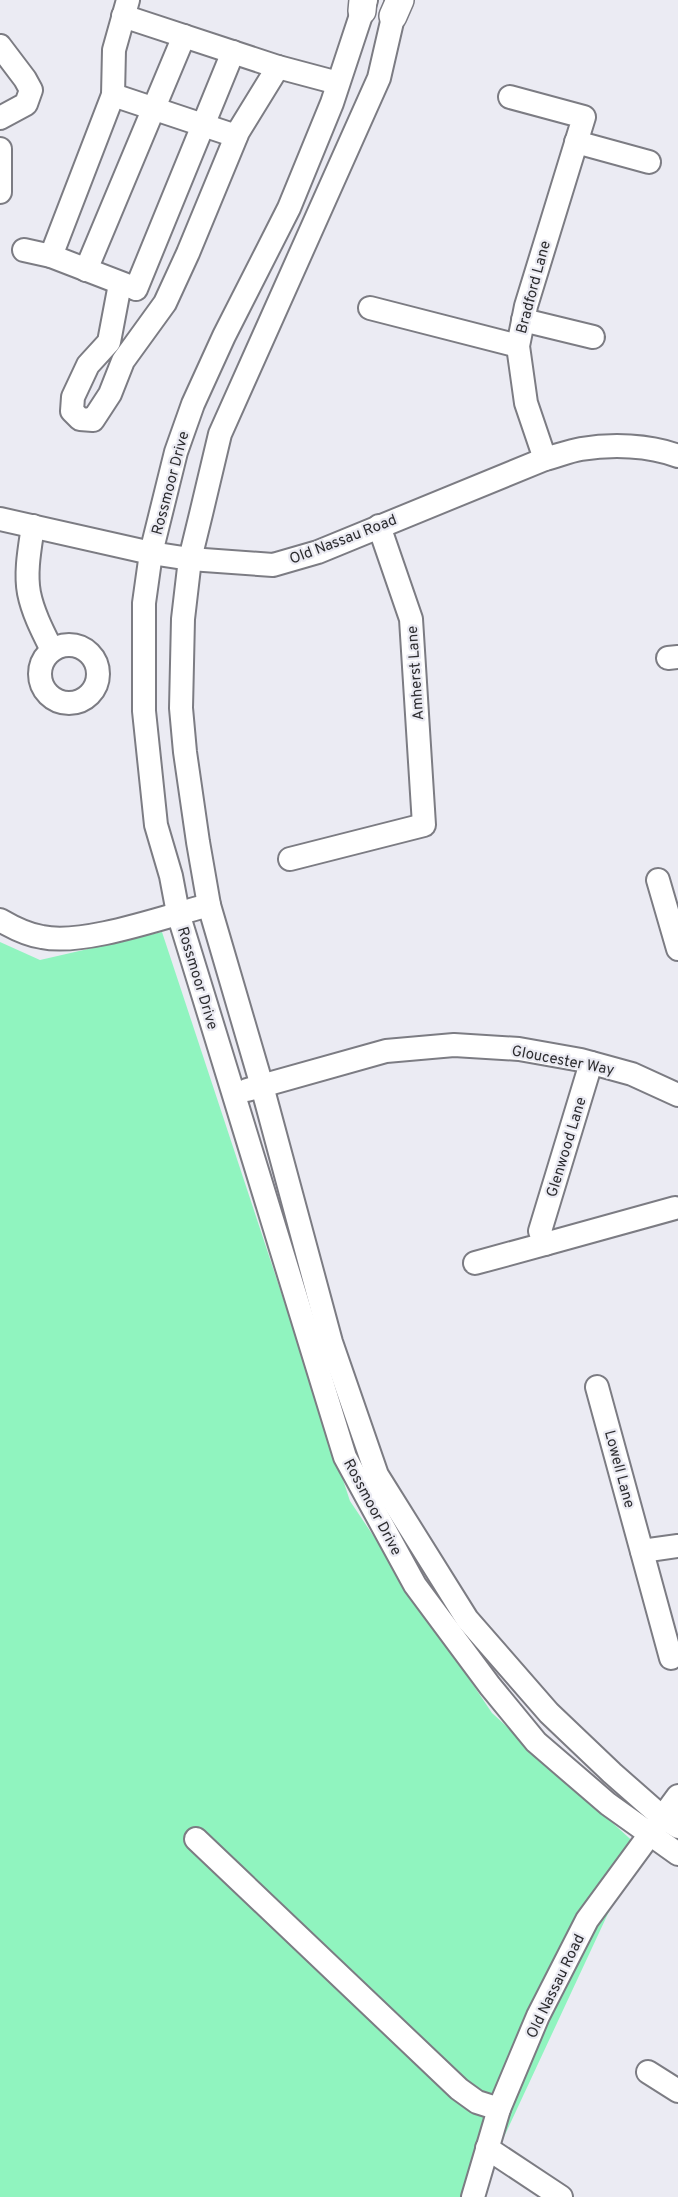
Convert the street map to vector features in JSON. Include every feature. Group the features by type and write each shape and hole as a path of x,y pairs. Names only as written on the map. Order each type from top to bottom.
{"street":[{"name":"Rossmoor Drive","path":"364,4 338,83 289,208 224,336 186,423 176,452 152,554 144,603 144,711 156,825 171,876 178,913 345,1457 415,1585 490,1686 536,1742 608,1804 663,1826"},
{"name":"Rossmoor Drive","path":"397,5 379,78 220,434 190,559 183,619 181,708 188,774 209,904 262,1086 331,1342 377,1475 467,1619 549,1713 663,1826 678,1854"},
{"path":"51,256 113,95 114,50 126,8 184,36 278,67 338,83"},
{"path":"86,270 184,36"},
{"path":"0,46 31,90 26,104 0,118"},
{"path":"233,52 128,286 109,342 88,365 73,397 72,411 80,418 93,420 110,394 126,357 165,303 236,136 278,67"},
{"path":"113,95 236,136"},
{"name":"Bradford Lane","path":"510,97 584,117 526,306 518,346 526,404 545,459"},
{"path":"576,142 649,162"},
{"path":"0,149 0,192"},
{"path":"306,166 333,183"},
{"path":"24,250 51,256 153,294 165,303"},
{"path":"370,308 518,346"},
{"path":"523,320 593,337"},
{"path":"109,342 126,357"},
{"path":"186,423 220,434"},
{"name":"Old Nassau Road","path":"0,519 152,554 273,565 318,552 545,459 581,449 648,448 678,456"},
{"path":"33,526 29,560 29,591 38,621 52,650"},
{"name":"Amherst Lane","path":"290,859 424,825 411,619 379,526"},
{"path":"658,880 678,946"},
{"path":"0,920 43,938 86,937 209,904"},
{"name":"Gloucester Way","path":"234,1094 386,1051 454,1045 519,1049 591,1063 632,1074 678,1095"},
{"name":"Glenwood Lane","path":"542,1238 591,1063"},
{"path":"475,1263 542,1238 675,1208"},
{"name":"Lowell Lane","path":"597,1387 671,1658"},
{"path":"642,1551 678,1546"},
{"name":"Old Nassau Road","path":"473,2197 499,2109 538,2016 586,1920 663,1826 678,1796"},
{"path":"196,1839 459,2089 477,2102 499,2109"},
{"path":"648,2072 678,2091"},
{"path":"487,2148 561,2197"}],"green space":[{"path":"162,932 350,1501 492,1713 639,1847 476,2197 0,2197 0,942 40,960"}]}
